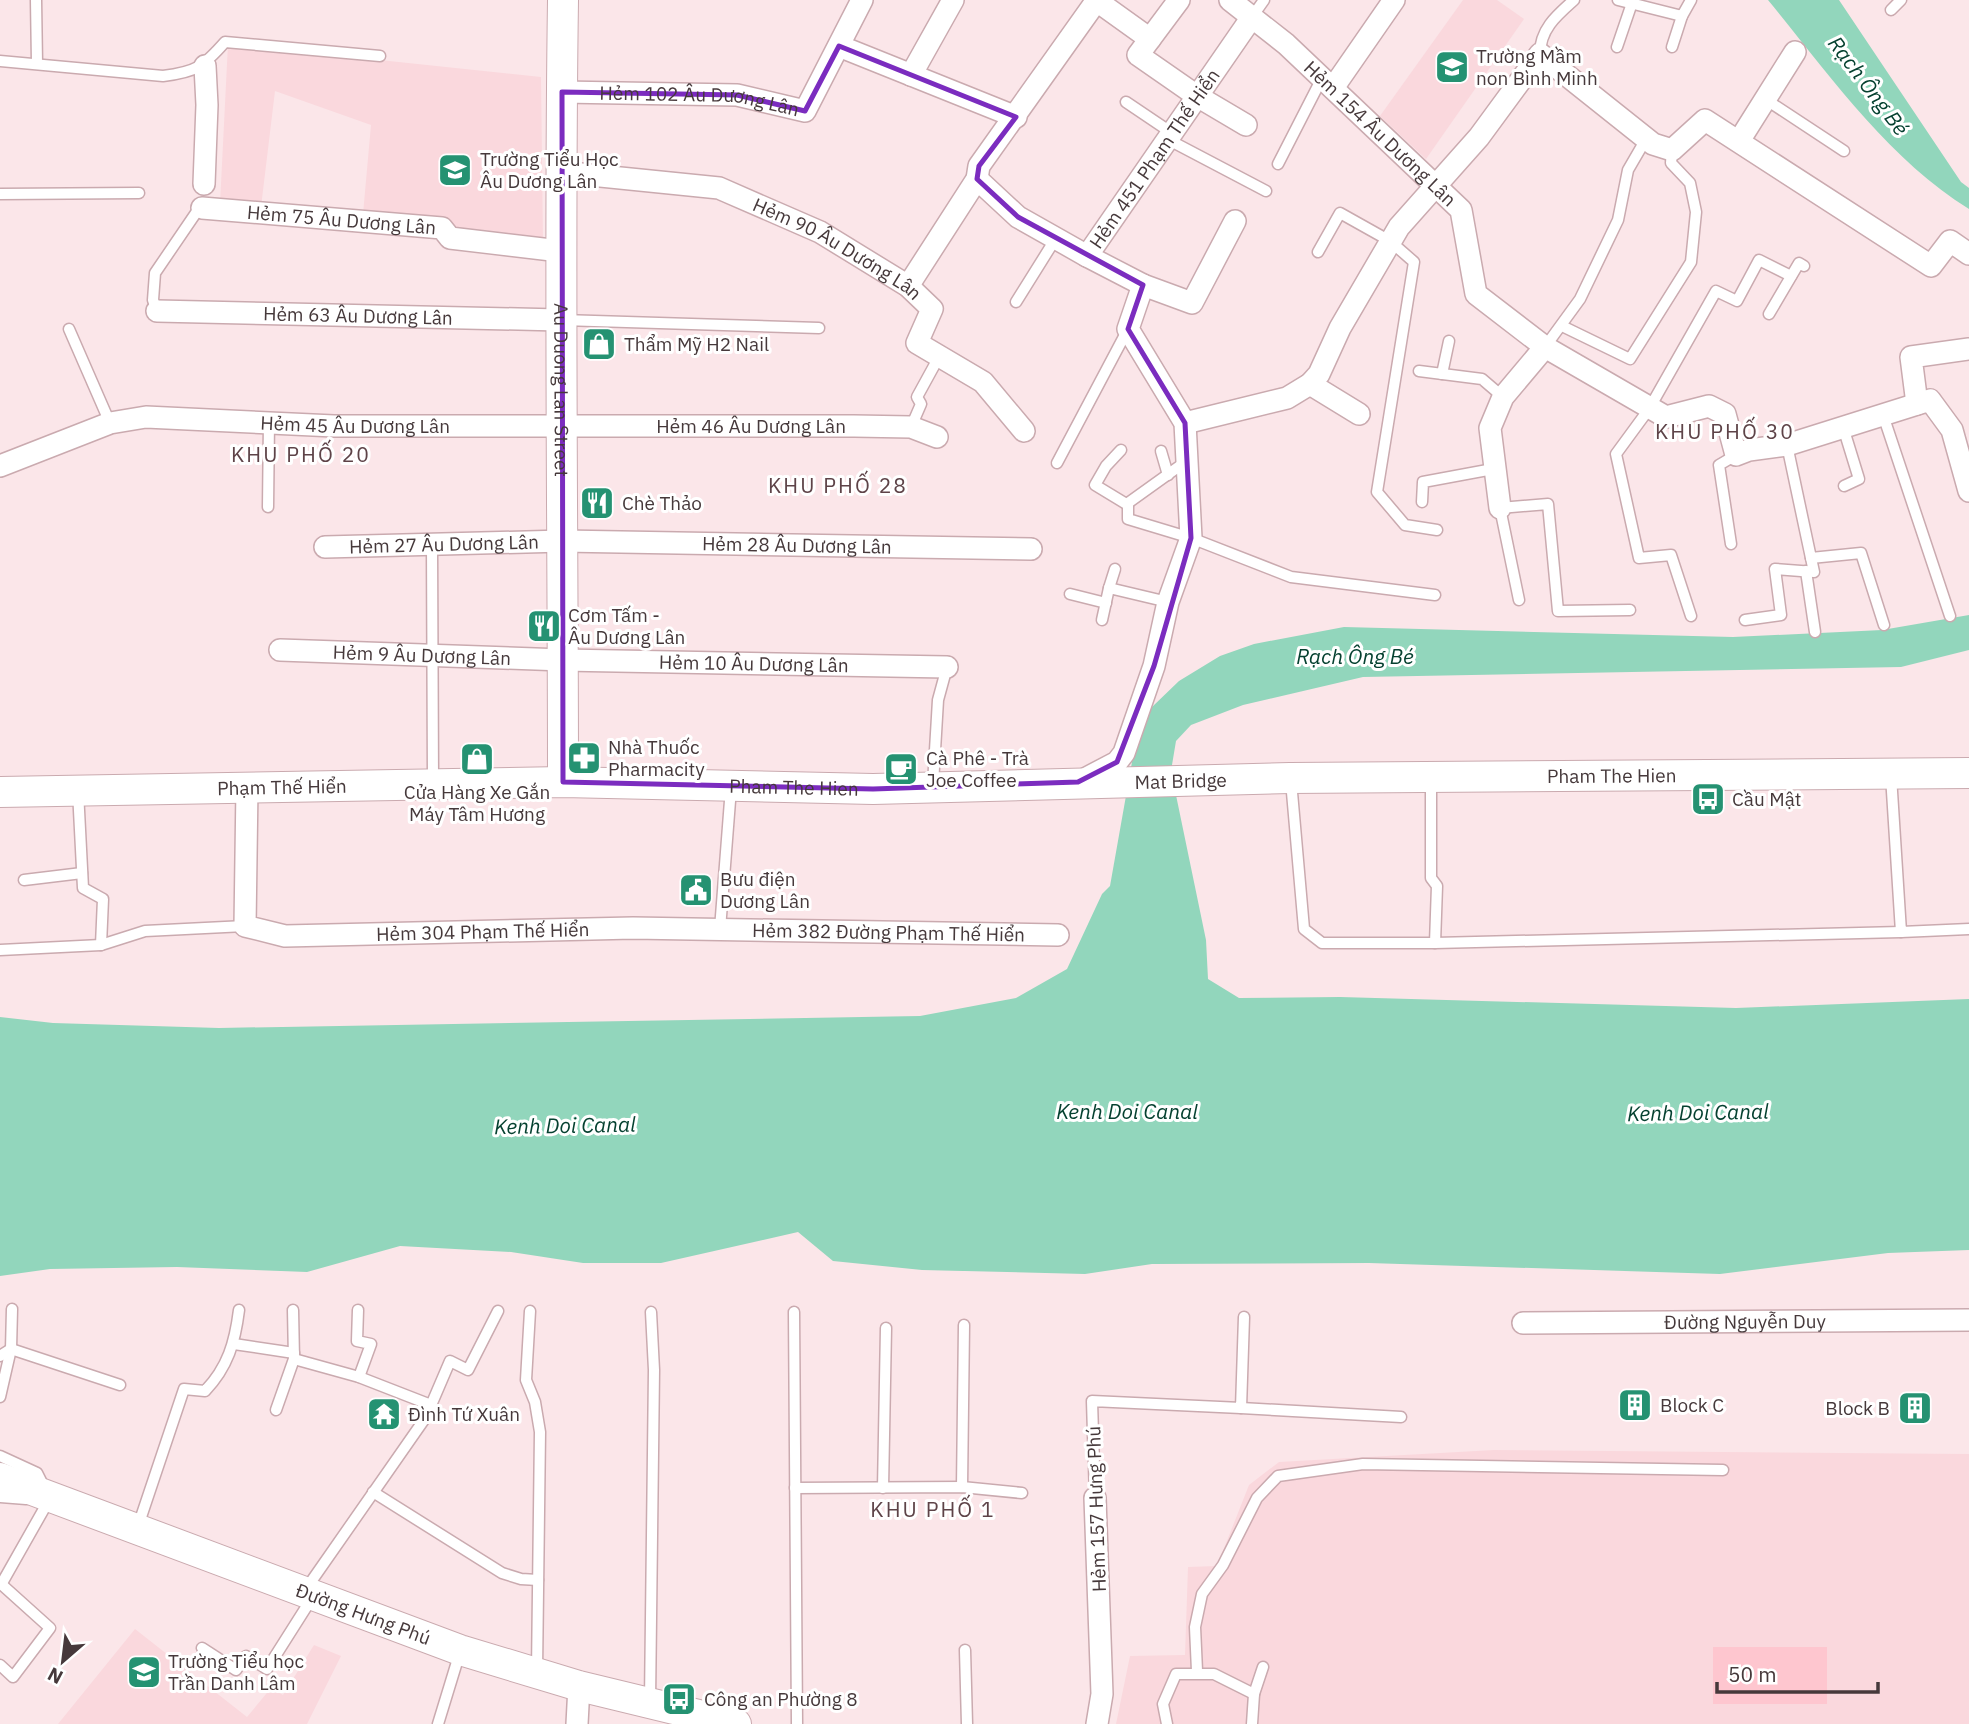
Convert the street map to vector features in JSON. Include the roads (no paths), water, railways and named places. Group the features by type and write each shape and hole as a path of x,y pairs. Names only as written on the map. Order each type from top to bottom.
{"main road":[{"name":"Au Duong Lan Street","path":"563,0 559,320 563,426 563,782"},
{"name":"Pham The Hien","path":"1254,780 1969,772"},
{"name":"Mat Bridge","path":"1109,783 1254,780"},
{"name":"Pham The Hien","path":"563,782 933,787 1109,783"},
{"name":"Phạm Thế Hiển","path":"0,792 563,782"},
{"name":"Đường Hưng Phú","path":"0,1478 460,1650 579,1686 736,1724"}],"street":[{"path":"862,0 839,46 1016,117"},
{"path":"911,75 953,0"},
{"path":"1179,0 1138,55 1197,96 1246,125"},
{"name":"Hẻm 154 Âu Dương Lân","path":"1230,0 1258,9 1327,83 1461,210 1476,294 1545,347 1666,417 1709,406 1725,414 1737,456"},
{"path":"1327,83 1394,0"},
{"path":"908,286 977,179 979,166 1097,1 1150,38"},
{"name":"Hẻm 451 Phạm Thế Hiển","path":"1235,221 1192,303 1143,285 1087,256 1258,9"},
{"name":"Hẻm 102 Âu Dương Lân","path":"562,92 737,95 805,111 839,46"},
{"path":"1739,141 1794,52"},
{"path":"1185,423 1287,398 1310,384 1320,374 1340,328 1399,227 1437,187 1540,54 1646,139 1672,150 1705,120 1931,266 1950,241 1969,254"},
{"path":"204,184 207,105 205,66"},
{"name":"Hẻm 90 Âu Dương Lân","path":"561,173 719,188 820,232 908,286 932,309 917,343 941,354 983,382 1024,431"},
{"path":"977,179 1018,217 1087,256"},
{"name":"Hẻm 75 Âu Dương Lân","path":"202,208 442,228 450,238 560,251"},
{"path":"1078,782 1117,762 1124,754 1154,666 1168,602 1191,538 1185,423 1128,329 1143,285"},
{"name":"Hẻm 63 Âu Dương Lân","path":"157,311 559,320"},
{"path":"1500,508 1493,469 1490,428 1503,397 1545,347"},
{"path":"1917,404 1911,357 1969,349"},
{"path":"1310,384 1359,414"},
{"path":"1737,456 1749,450 1787,444 1930,400 1952,429 1969,491"},
{"name":"Hẻm 45 Âu Dương Lân","path":"0,466 110,423 146,417 334,426 563,426"},
{"name":"Hẻm 46 Âu Dương Lân","path":"563,426 911,427 937,437"},
{"name":"Hẻm 27 Âu Dương Lân","path":"325,547 563,541"},
{"name":"Hẻm 28 Âu Dương Lân","path":"563,541 1031,549"},
{"name":"Hẻm 9 Âu Dương Lân","path":"280,650 563,660"},
{"name":"Hẻm 10 Âu Dương Lân","path":"563,660 947,667"},
{"path":"245,926 247,787"},
{"name":"Hẻm 304 Phạm Thế Hiển","path":"245,926 285,936 619,928 720,929"},
{"name":"Hẻm 382 Đường Phạm Thế Hiển","path":"720,929 1058,935"},
{"name":"Đường Nguyễn Duy","path":"1523,1323 1969,1320"},
{"name":"Hẻm 157 Hưng Phú","path":"1095,1498 1102,1694 1097,1724"},
{"path":"577,1724 579,1686"}],"lane":[{"path":"36,0 37,63"},
{"path":"1540,54 1540,42 1552,20 1574,0"},
{"path":"1619,0 1682,16"},
{"path":"1672,47 1682,16 1691,0"},
{"path":"1891,10 1901,0"},
{"path":"1617,47 1632,3"},
{"path":"0,61 163,76 188,73 205,66 225,42 380,56"},
{"path":"1278,164 1327,83"},
{"path":"1765,99 1844,151"},
{"path":"1126,102 1169,136 1266,191"},
{"path":"1545,347 1580,299 1618,220 1628,170 1646,139"},
{"path":"1562,326 1630,359 1691,262 1696,212 1690,183 1671,163 1672,150"},
{"path":"157,311 153,300 155,273 202,208 204,184"},
{"path":"0,194 139,193"},
{"path":"1318,251 1340,213 1390,241 1413,262 1377,492 1405,525 1437,530"},
{"path":"1016,302 1056,239"},
{"path":"1691,616 1671,555 1639,558 1616,454 1650,409 1716,291 1737,301 1759,260 1791,276"},
{"path":"1769,314 1799,263 1804,266"},
{"path":"559,320 819,328"},
{"path":"69,329 110,423"},
{"path":"1057,463 1128,329"},
{"path":"1442,374 1449,341"},
{"path":"911,427 921,404 918,397 941,354"},
{"path":"1419,371 1482,379 1503,397"},
{"path":"1883,415 1951,616"},
{"path":"268,507 270,421"},
{"path":"1843,427 1859,479 1844,486"},
{"path":"1745,620 1781,615 1775,569 1814,572 1787,444"},
{"path":"1121,450 1106,466 1095,485 1128,505"},
{"path":"1161,452 1168,475"},
{"path":"1731,544 1719,465 1737,456"},
{"path":"1128,505 1188,460"},
{"path":"1422,502 1423,482 1493,469"},
{"path":"1519,600 1500,508 1548,504 1558,611 1630,610"},
{"path":"1128,505 1128,519 1191,538 1291,577 1434,594"},
{"path":"432,545 433,784"},
{"path":"1811,558 1861,554 1884,625"},
{"path":"1102,620 1115,569"},
{"path":"1806,571 1815,632"},
{"path":"1109,588 1168,602"},
{"path":"1070,594 1106,603"},
{"path":"933,787 938,701 947,667"},
{"path":"1891,774 1902,932"},
{"path":"1290,778 1304,929 1322,943 1435,943 1969,929"},
{"path":"1432,778 1431,878 1437,886 1435,943"},
{"path":"720,929 731,785"},
{"path":"78,790 83,888 103,899 101,945"},
{"path":"24,880 82,873"},
{"name":"Hẻm 304 Phạm Thế Hiển","path":"0,950 101,945 145,931 245,926"},
{"path":"0,1397 11,1349 12,1309"},
{"path":"137,1529 184,1389 205,1391 222,1374 234,1344 239,1310"},
{"path":"276,1409 294,1356 293,1310"},
{"path":"358,1310 357,1341 371,1344 359,1377"},
{"path":"202,1648 236,1670 246,1657 267,1669 309,1594 373,1492 419,1428 450,1361 468,1370 498,1311"},
{"path":"530,1311 526,1380 535,1402 540,1432 536,1674"},
{"path":"650,1704 654,1370 651,1312"},
{"path":"794,1312 797,1724"},
{"path":"1241,1408 1244,1317"},
{"path":"962,1487 964,1325"},
{"path":"883,1488 886,1328"},
{"path":"234,1344 294,1356 359,1377 431,1405"},
{"path":"0,1356 11,1349"},
{"path":"11,1349 120,1385"},
{"name":"Hẻm 157 Hưng Phú","path":"1095,1498 1092,1401 1401,1417"},
{"path":"0,1456 37,1473 50,1497"},
{"path":"1197,1671 1195,1627 1202,1594 1223,1565 1257,1498 1278,1476 1363,1464 1723,1470"},
{"path":"795,1488 962,1487 1022,1493"},
{"path":"373,1492 502,1573 521,1579 538,1580"},
{"path":"0,1497 7,1500 50,1497"},
{"path":"0,1665 13,1677 50,1628 1,1583 50,1497"},
{"path":"438,1724 460,1650"},
{"path":"965,1650 967,1724"},
{"path":"1252,1724 1254,1694 1263,1667"},
{"path":"1167,1724 1163,1704 1176,1674 1197,1671 1214,1674 1254,1694"}],"water":[{"name":"Rạch Ông Bé","path":"1768,0 1839,0 1961,182 1969,188 1969,209 1912,166 1886,140"},
{"name":"Kenh Doi Canal","path":"1969,615 1969,650 1901,667 1363,677 1243,705 1191,725 1176,741 1171,771 1206,940 1208,979 1239,998 1340,997 1736,1008 1969,999 1969,1250 1888,1253 1720,1274 1369,1263 1152,1264 1085,1274 922,1270 833,1261 798,1232 661,1263 583,1263 511,1252 400,1246 307,1272 177,1267 50,1269 0,1276 0,1017 53,1023 219,1028 920,1016 1016,998 1067,969 1102,894 1110,886 1135,745 1152,707 1179,681 1220,656 1254,644 1344,627 1733,637 1882,630"}],"place":[{"name":"Trường Mầm non Bình Minh","path":"1452,67"},
{"name":"Trường Tiểu Học Âu Dương Lân","path":"455,170"},
{"name":"Thẩm Mỹ H2 Nail","path":"599,344"},
{"name":"Chè Thảo","path":"597,503"},
{"name":"Cơm Tấm - Âu Dương Lân","path":"544,626"},
{"name":"Nhà Thuốc Pharmacity","path":"584,758"},
{"name":"Cửa Hàng Xe Gắn Máy Tâm Hương","path":"477,759"},
{"name":"Cà Phê - Trà Joe Coffee","path":"901,769"},
{"name":"Cầu Mật","path":"1708,799"},
{"name":"Bưu điện Dương Lân","path":"696,890"},
{"name":"Block C","path":"1635,1405"},
{"name":"Block B","path":"1915,1408"},
{"name":"Đình Tứ Xuân","path":"384,1414"},
{"name":"Trường Tiểu học Trần Danh Lâm","path":"144,1672"},
{"name":"Công an Phường 8","path":"679,1699"}],"district":[{"name":"KHU PHỐ 30","path":"1725,432"},
{"name":"KHU PHỐ 20","path":"301,455"},
{"name":"KHU PHỐ 28","path":"838,486"},
{"name":"KHU PHỐ 1","path":"933,1510"}]}
